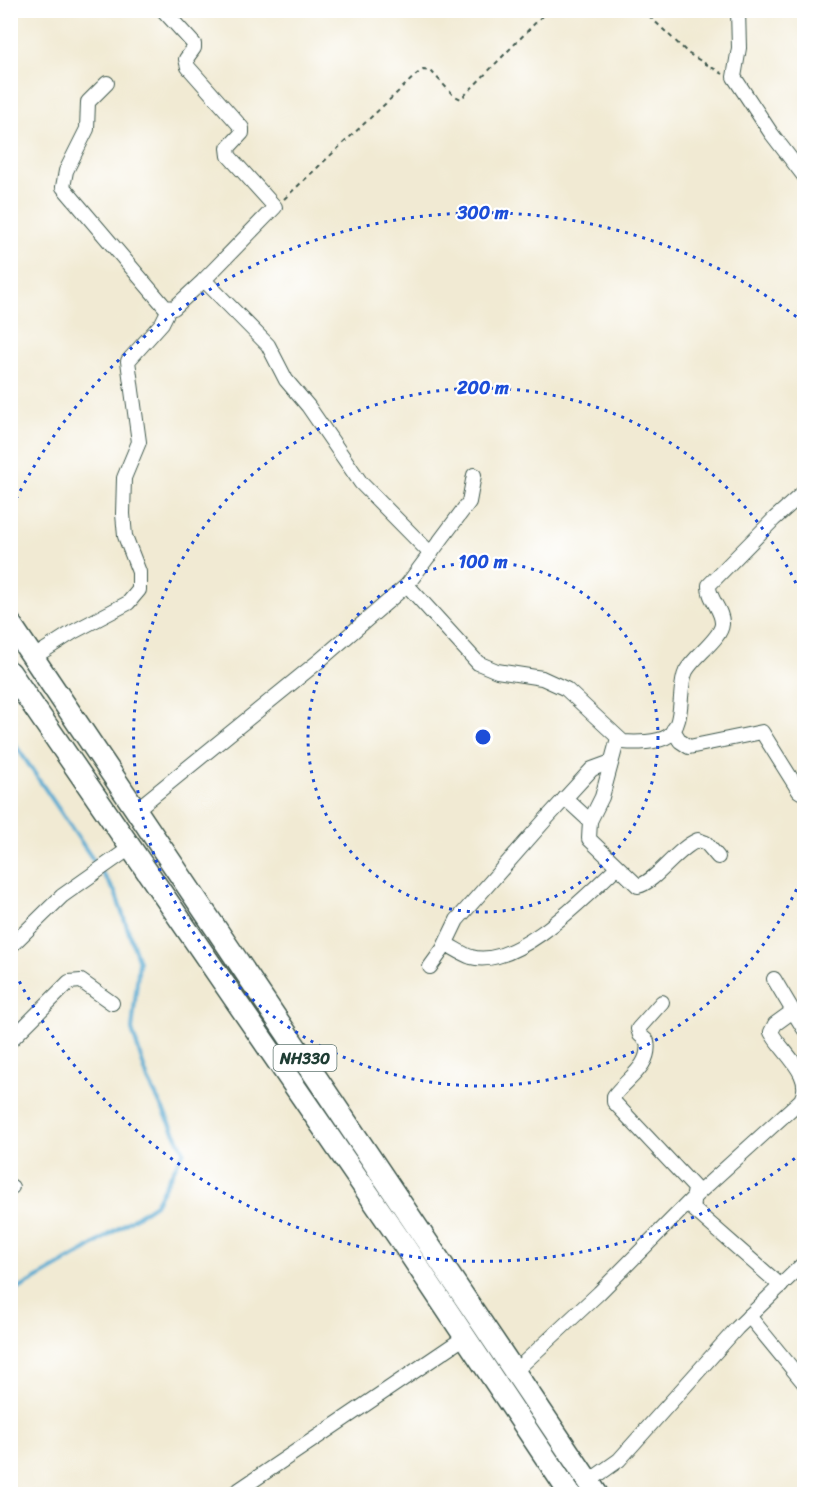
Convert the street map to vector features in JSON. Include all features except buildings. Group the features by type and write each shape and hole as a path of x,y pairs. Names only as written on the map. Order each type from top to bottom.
{"highway":[{"name":"NH330","path":"10,623 592,1488"},
{"name":"NH330","path":"10,672 328,1134 570,1494"}],"street":[{"path":"34,657 73,632 128,603 139,590 139,572 125,536 122,488 139,442 128,361 162,323 169,309 178,304 204,280 275,207 231,160 228,148 242,133 242,129 188,67 186,59 194,48 194,44 164,10"},
{"path":"738,10 739,48 735,78 771,133 804,176"},
{"path":"107,83 88,102 87,129 66,171 63,187 169,309"},
{"path":"204,280 268,345 286,380 308,406 361,483 431,554"},
{"path":"137,809 310,669 406,585 469,502 474,476"},
{"path":"406,585 478,663 497,671 542,678 566,689 618,738 630,742 659,740 667,737 673,730 686,672 696,657 717,636 722,624 709,591 709,585 804,492"},
{"path":"673,730 680,741 689,747 762,732 799,791 804,794"},
{"path":"618,738 602,797 590,821 589,839 638,886 646,883 669,860 698,840 706,843 718,857"},
{"path":"430,967 464,912 565,798 592,769 612,762"},
{"path":"565,798 590,821"},
{"path":"10,947 62,896 130,848"},
{"path":"446,944 470,957 490,957 505,952 554,925 617,867"},
{"path":"774,979 804,1029"},
{"path":"10,1041 69,982 81,981 112,1003"},
{"path":"662,1002 638,1029 639,1035 649,1045 639,1069 613,1098 695,1188 692,1208 781,1286"},
{"path":"513,1373 599,1293 694,1197 804,1095 802,1075 771,1032 775,1024 793,1011"},
{"path":"592,1488 749,1316 804,1263"},
{"path":"749,1316 804,1383"},
{"path":"233,1494 465,1337"}],"path":[{"path":"275,207 417,74 427,69 431,71 453,95 461,99 548,10"},
{"path":"643,10 689,54 707,66 735,78"}],"waterway":[{"path":"10,737 115,892 139,962 132,1030 148,1080 184,1151 155,1204 86,1250 10,1294"}]}
